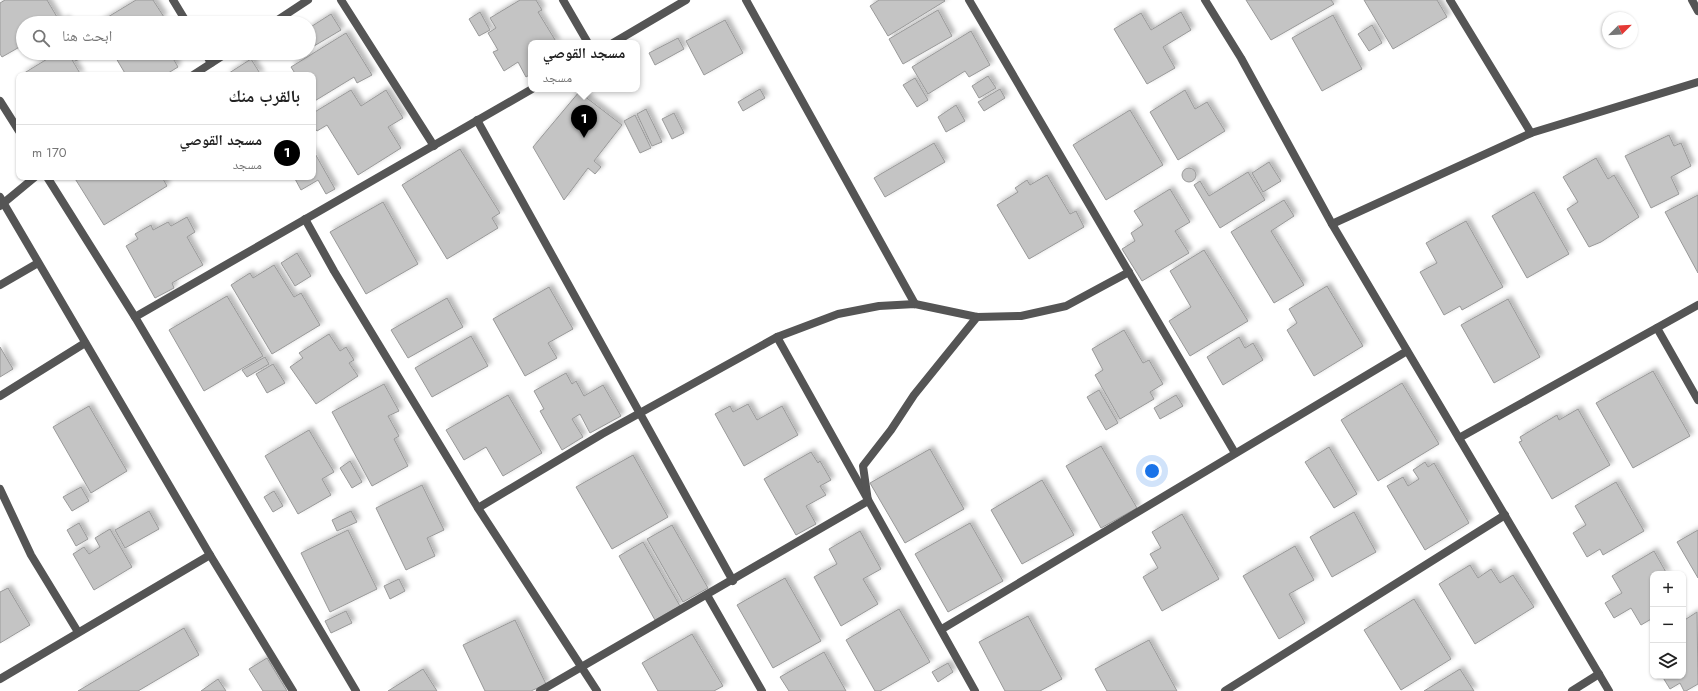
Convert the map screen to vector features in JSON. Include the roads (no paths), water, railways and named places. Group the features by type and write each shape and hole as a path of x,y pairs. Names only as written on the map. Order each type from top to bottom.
{"street":[{"path":"173,0 183,16"},
{"path":"284,16 308,0"},
{"path":"341,0 434,146"},
{"path":"563,0 586,40"},
{"path":"617,40 686,0"},
{"path":"746,0 915,304"},
{"path":"969,0 1235,453"},
{"path":"1206,0 1245,65 1332,224 1609,691"},
{"path":"1450,0 1531,134"},
{"path":"1692,0 1698,11"},
{"path":"198,72 216,60"},
{"path":"1332,224 1531,134 1697,85"},
{"path":"135,317 528,91"},
{"path":"0,101 16,126"},
{"path":"477,120 733,581"},
{"path":"31,180 1,202 210,555 293,691"},
{"path":"49,180 135,317 356,691"},
{"path":"305,219 334,271 478,508 582,665 597,691"},
{"path":"0,285 38,263"},
{"path":"478,508 640,413 777,337 838,314 879,306 915,304 977,317 1021,316 1066,306 1129,272"},
{"path":"1459,438 1698,305"},
{"path":"868,501 863,466 891,430 918,390 977,317"},
{"path":"1657,328 1698,400"},
{"path":"777,337 868,501 942,629 975,691"},
{"path":"0,396 85,344"},
{"path":"942,629 1407,351"},
{"path":"0,489 31,555 78,632"},
{"path":"540,691 582,665 733,581 868,501"},
{"path":"1225,691 1505,515"},
{"path":"0,679 210,555"},
{"path":"707,596 762,691"},
{"path":"1572,691 1599,674"}],"place":[{"name":"مسجد القوصي","path":"584,138"}]}
